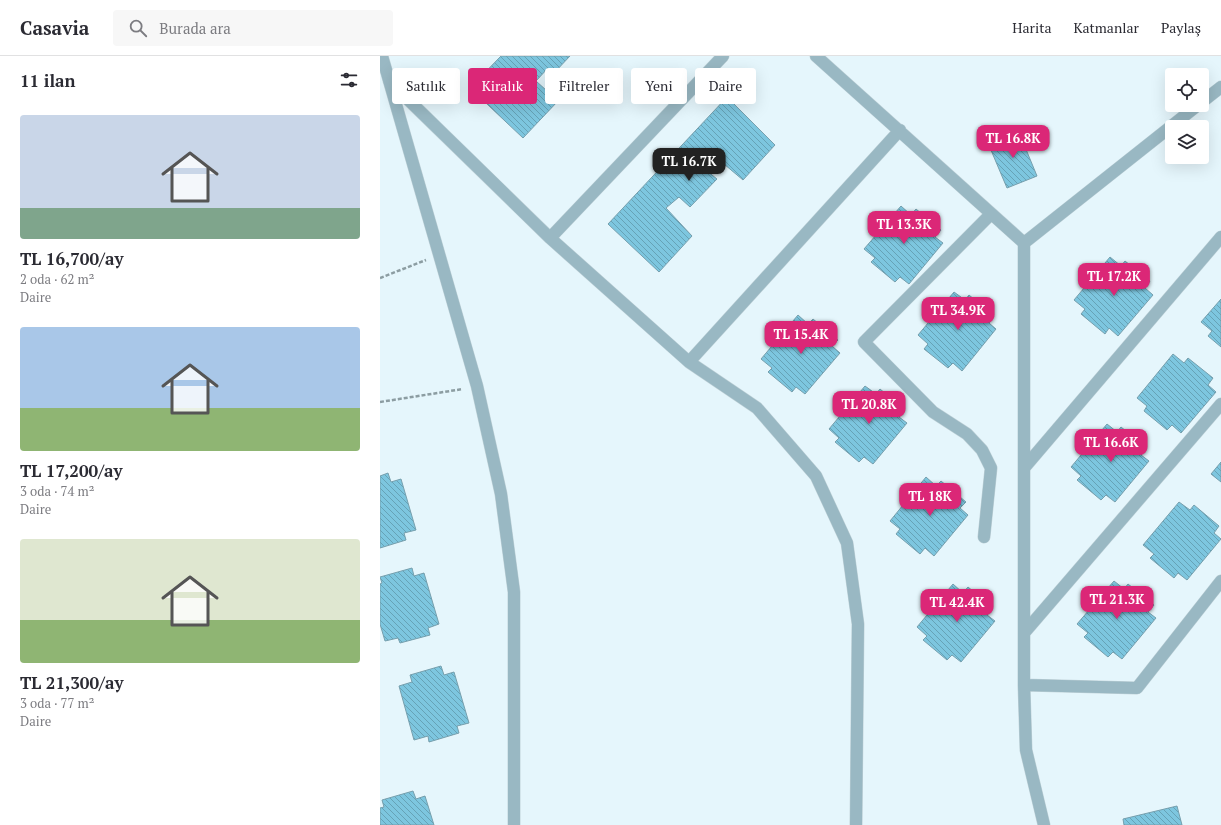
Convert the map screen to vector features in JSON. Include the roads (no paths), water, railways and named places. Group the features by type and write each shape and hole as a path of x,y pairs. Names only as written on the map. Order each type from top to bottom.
{"street":[{"path":"382,56 477,386 501,494 514,592 514,825"},
{"path":"550,238 723,56"},
{"path":"816,56 1024,243 1024,685 1026,750 1044,825"},
{"path":"389,81 550,238 689,362 757,408 816,476 847,543 858,624 856,825"},
{"path":"1209,96 1221,87"},
{"path":"1024,243 1189,112"},
{"path":"689,362 900,130"},
{"path":"984,537 991,468 982,450 967,434 933,412 864,342 991,214"},
{"path":"1024,468 1221,237"},
{"path":"1024,633 1221,404"},
{"path":"1024,685 1137,688 1221,581"}]}
